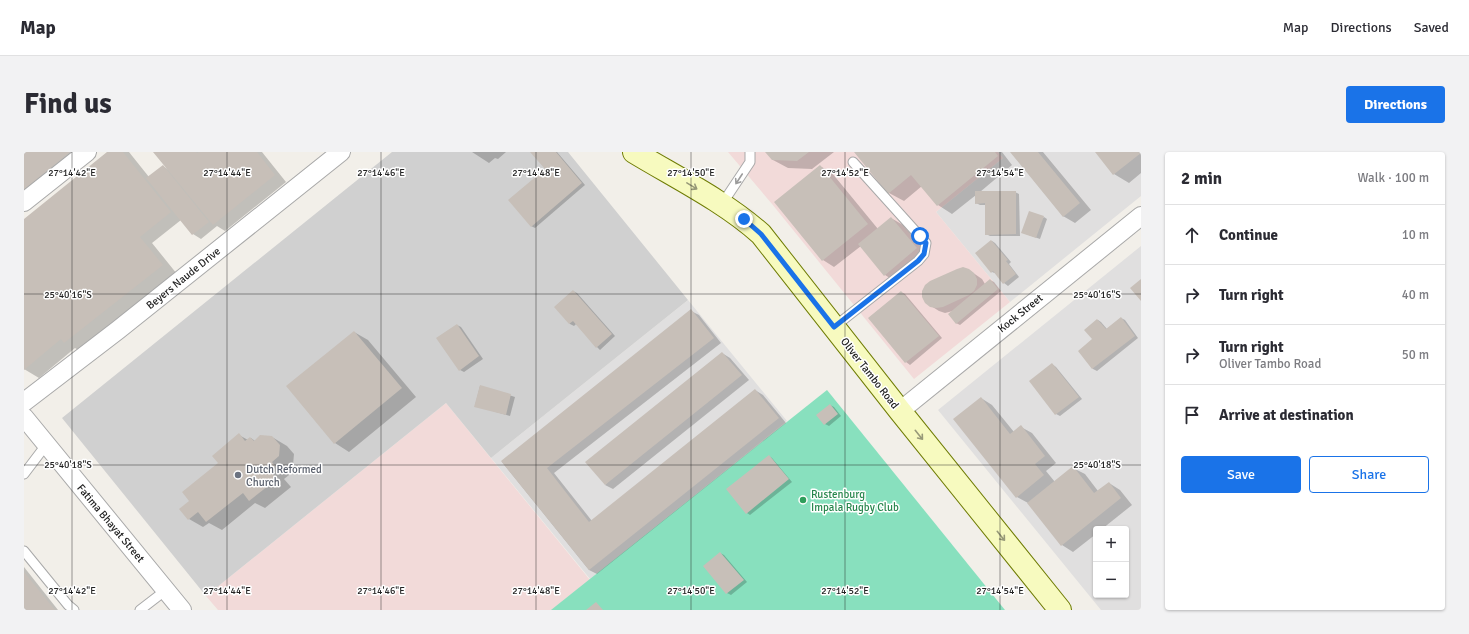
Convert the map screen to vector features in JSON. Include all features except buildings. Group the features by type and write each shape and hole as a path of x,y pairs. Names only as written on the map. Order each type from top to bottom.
{"main road":[{"name":"Oliver Tambo Road","path":"634,152 722,204 744,219 761,234 900,411 1060,610"}],"street":[{"path":"24,202 87,152"},
{"name":"Beyers Naude Drive","path":"24,402 118,330 341,152"},
{"name":"Kock Street","path":"900,411 1141,216"},
{"name":"Fatima Bhayat Street","path":"24,417 182,610"}],"lane":[{"path":"722,204 750,162 750,152"},
{"path":"834,327 918,261 924,254 926,243 853,162"},
{"path":"24,474 46,445"},
{"path":"24,551 74,610"},
{"path":"140,610 166,590"}],"shaded area":[{"path":"392,152 568,152 688,300 491,458 446,403 206,596 62,418"},
{"path":"728,152 998,152 1003,158 936,212 1010,302 914,379"},
{"path":"998,152 1141,152 1141,196 1010,302 936,212 1003,158"},
{"path":"1141,246 1141,610 1101,610 938,410"},
{"path":"688,300 787,421 590,579 491,458"},
{"path":"446,403 590,580 552,610 218,610 206,596"}],"green space":[{"name":"Rustenburg Impala Rugby Club","path":"827,390 1005,610 551,610"}],"place":[{"name":"Dutch Reformed Church","path":"238,475"},
{"name":"Rustenburg Impala Rugby Club","path":"803,500"}],"route":[{"path":"744,219 761,234 834,327 918,261 924,254 926,243 920,236"}]}
